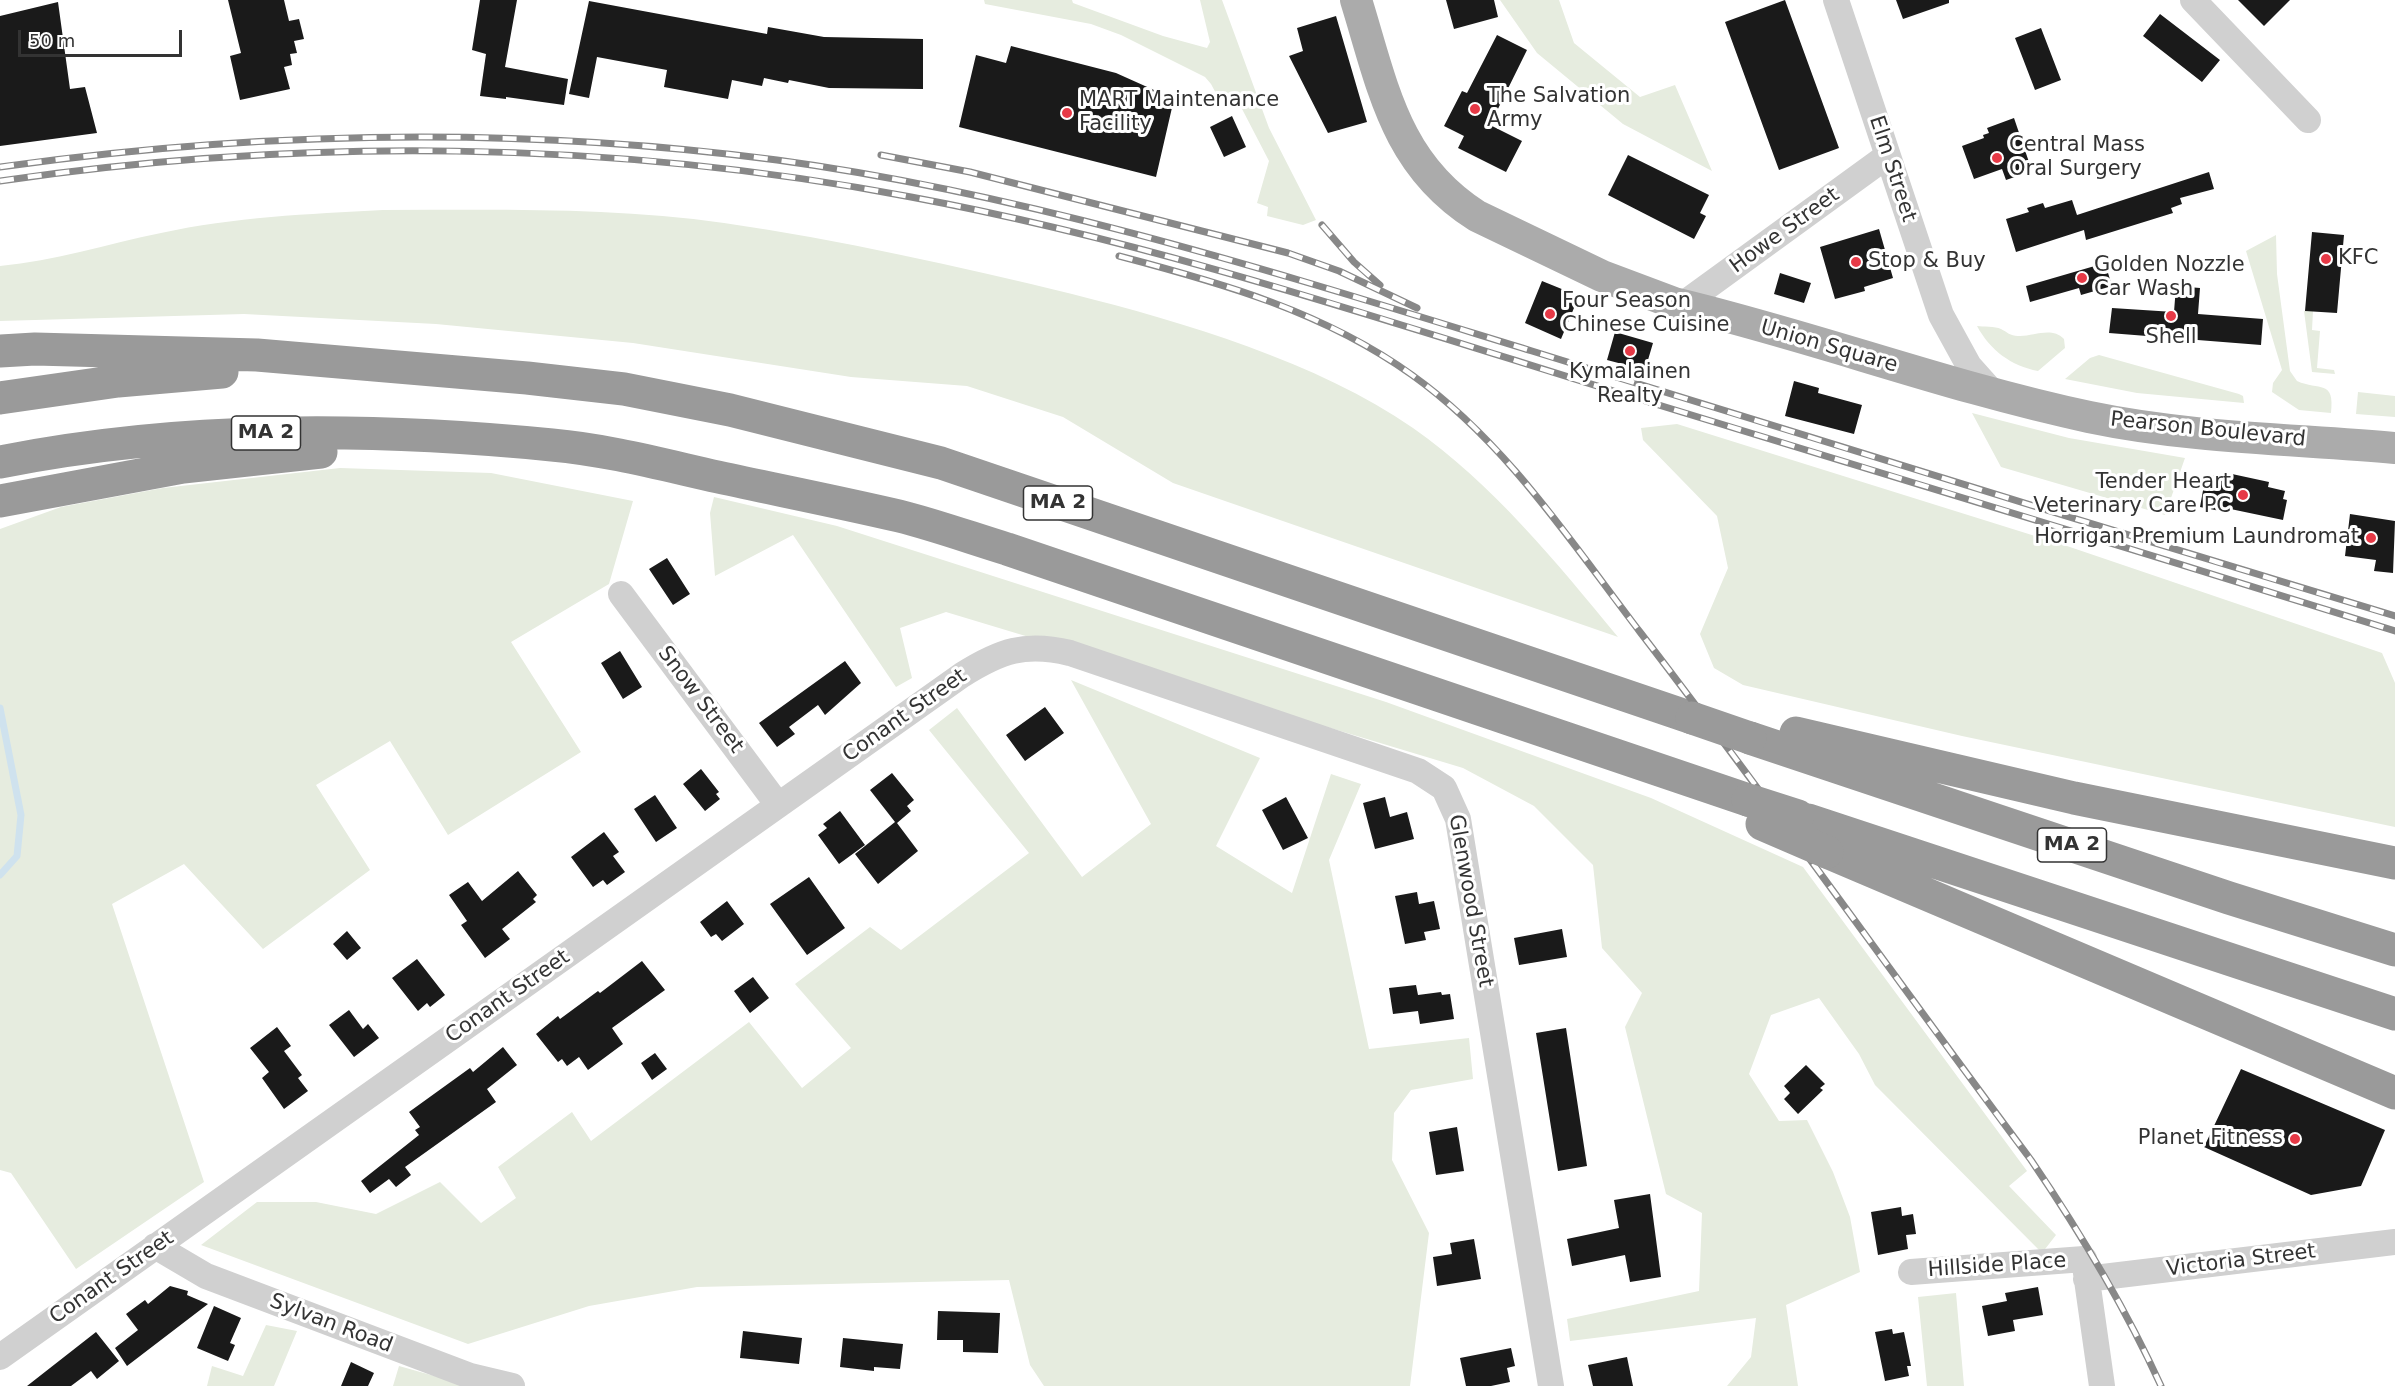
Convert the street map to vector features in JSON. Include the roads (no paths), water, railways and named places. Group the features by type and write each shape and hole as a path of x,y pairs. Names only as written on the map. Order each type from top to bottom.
{"highway":[{"path":"0,351 35,349 257,355 404,369"},
{"name":"MA 2","path":"0,398 118,381 189,374 320,369 404,369 527,378 624,389 730,410 941,463 1583,681 1743,728 2229,898 2395,950"},
{"name":"MA 2","path":"0,462 134,443 267,433 400,433 553,445 656,463 901,517 1018,553 1549,733 1755,812 1808,820 2395,1014"},
{"path":"0,501 114,478 229,461 359,450 532,444"},
{"path":"1743,728 2395,863"},
{"path":"1755,812 1827,852 2395,1093"}],"main road":[{"name":"Union Square","path":"1356,0 1386,99 1406,143 1420,166 1448,196 1477,216 1617,283 1682,305 2008,398"},
{"name":"Pearson Boulevard","path":"2008,398 2162,429 2395,448"}],"street":[{"name":"Elm Street","path":"1836,0 1941,315 1969,366 2008,398"},
{"path":"2193,0 2308,120"},
{"name":"Howe Street","path":"1682,305 1887,156"},
{"name":"Snow Street","path":"621,594 778,806"},
{"name":"Glenwood Street","path":"1022,648 1038,647 1070,653 1418,771 1444,788 1458,819 1551,1386"},
{"name":"Conant Street","path":"0,1357 962,675 992,658 1022,648"},
{"name":"Victoria Street","path":"2085,1269 2395,1242"},
{"name":"Sylvan Road","path":"156,1246 206,1276 470,1376 512,1386"},
{"path":"2085,1269 2102,1386"},
{"name":"Hillside Place","path":"1911,1272 2085,1269"}],"waterway":[{"path":"0,708 21,815 17,856 0,875"}],"railway":[{"path":"0,167 194,146 388,137 486,138 680,149 777,160 873,175 1064,216 1252,266 2395,616"},
{"path":"0,181 114,167 228,157 342,152 456,151 571,155 685,164 798,178 911,197 1002,215 1182,260 1360,312 2395,631"},
{"path":"881,155 970,172 1288,253 1339,271 1417,308"},
{"path":"1322,225 1354,262 1380,285"},
{"path":"1119,256 1234,289 1308,317 1344,334 1412,375 1478,431 1507,462 1562,529 1690,697 2031,1160 2101,1270 2161,1386"}],"place":[{"name":"The Salvation Army","path":"1475,109"},
{"name":"MART Maintenance Facility","path":"1067,113"},
{"name":"Central Mass Oral Surgery","path":"1997,158"},
{"name":"KFC","path":"2326,259"},
{"name":"Stop & Buy","path":"1856,262"},
{"name":"Golden Nozzle Car Wash","path":"2082,278"},
{"name":"Four Season Chinese Cuisine","path":"1550,314"},
{"name":"Shell","path":"2171,316"},
{"name":"Kymalainen Realty","path":"1630,351"},
{"name":"Tender Heart Veterinary Care PC","path":"2243,495"},
{"name":"Horrigan Premium Laundromat","path":"2371,538"},
{"name":"Planet Fitness","path":"2295,1139"}]}
